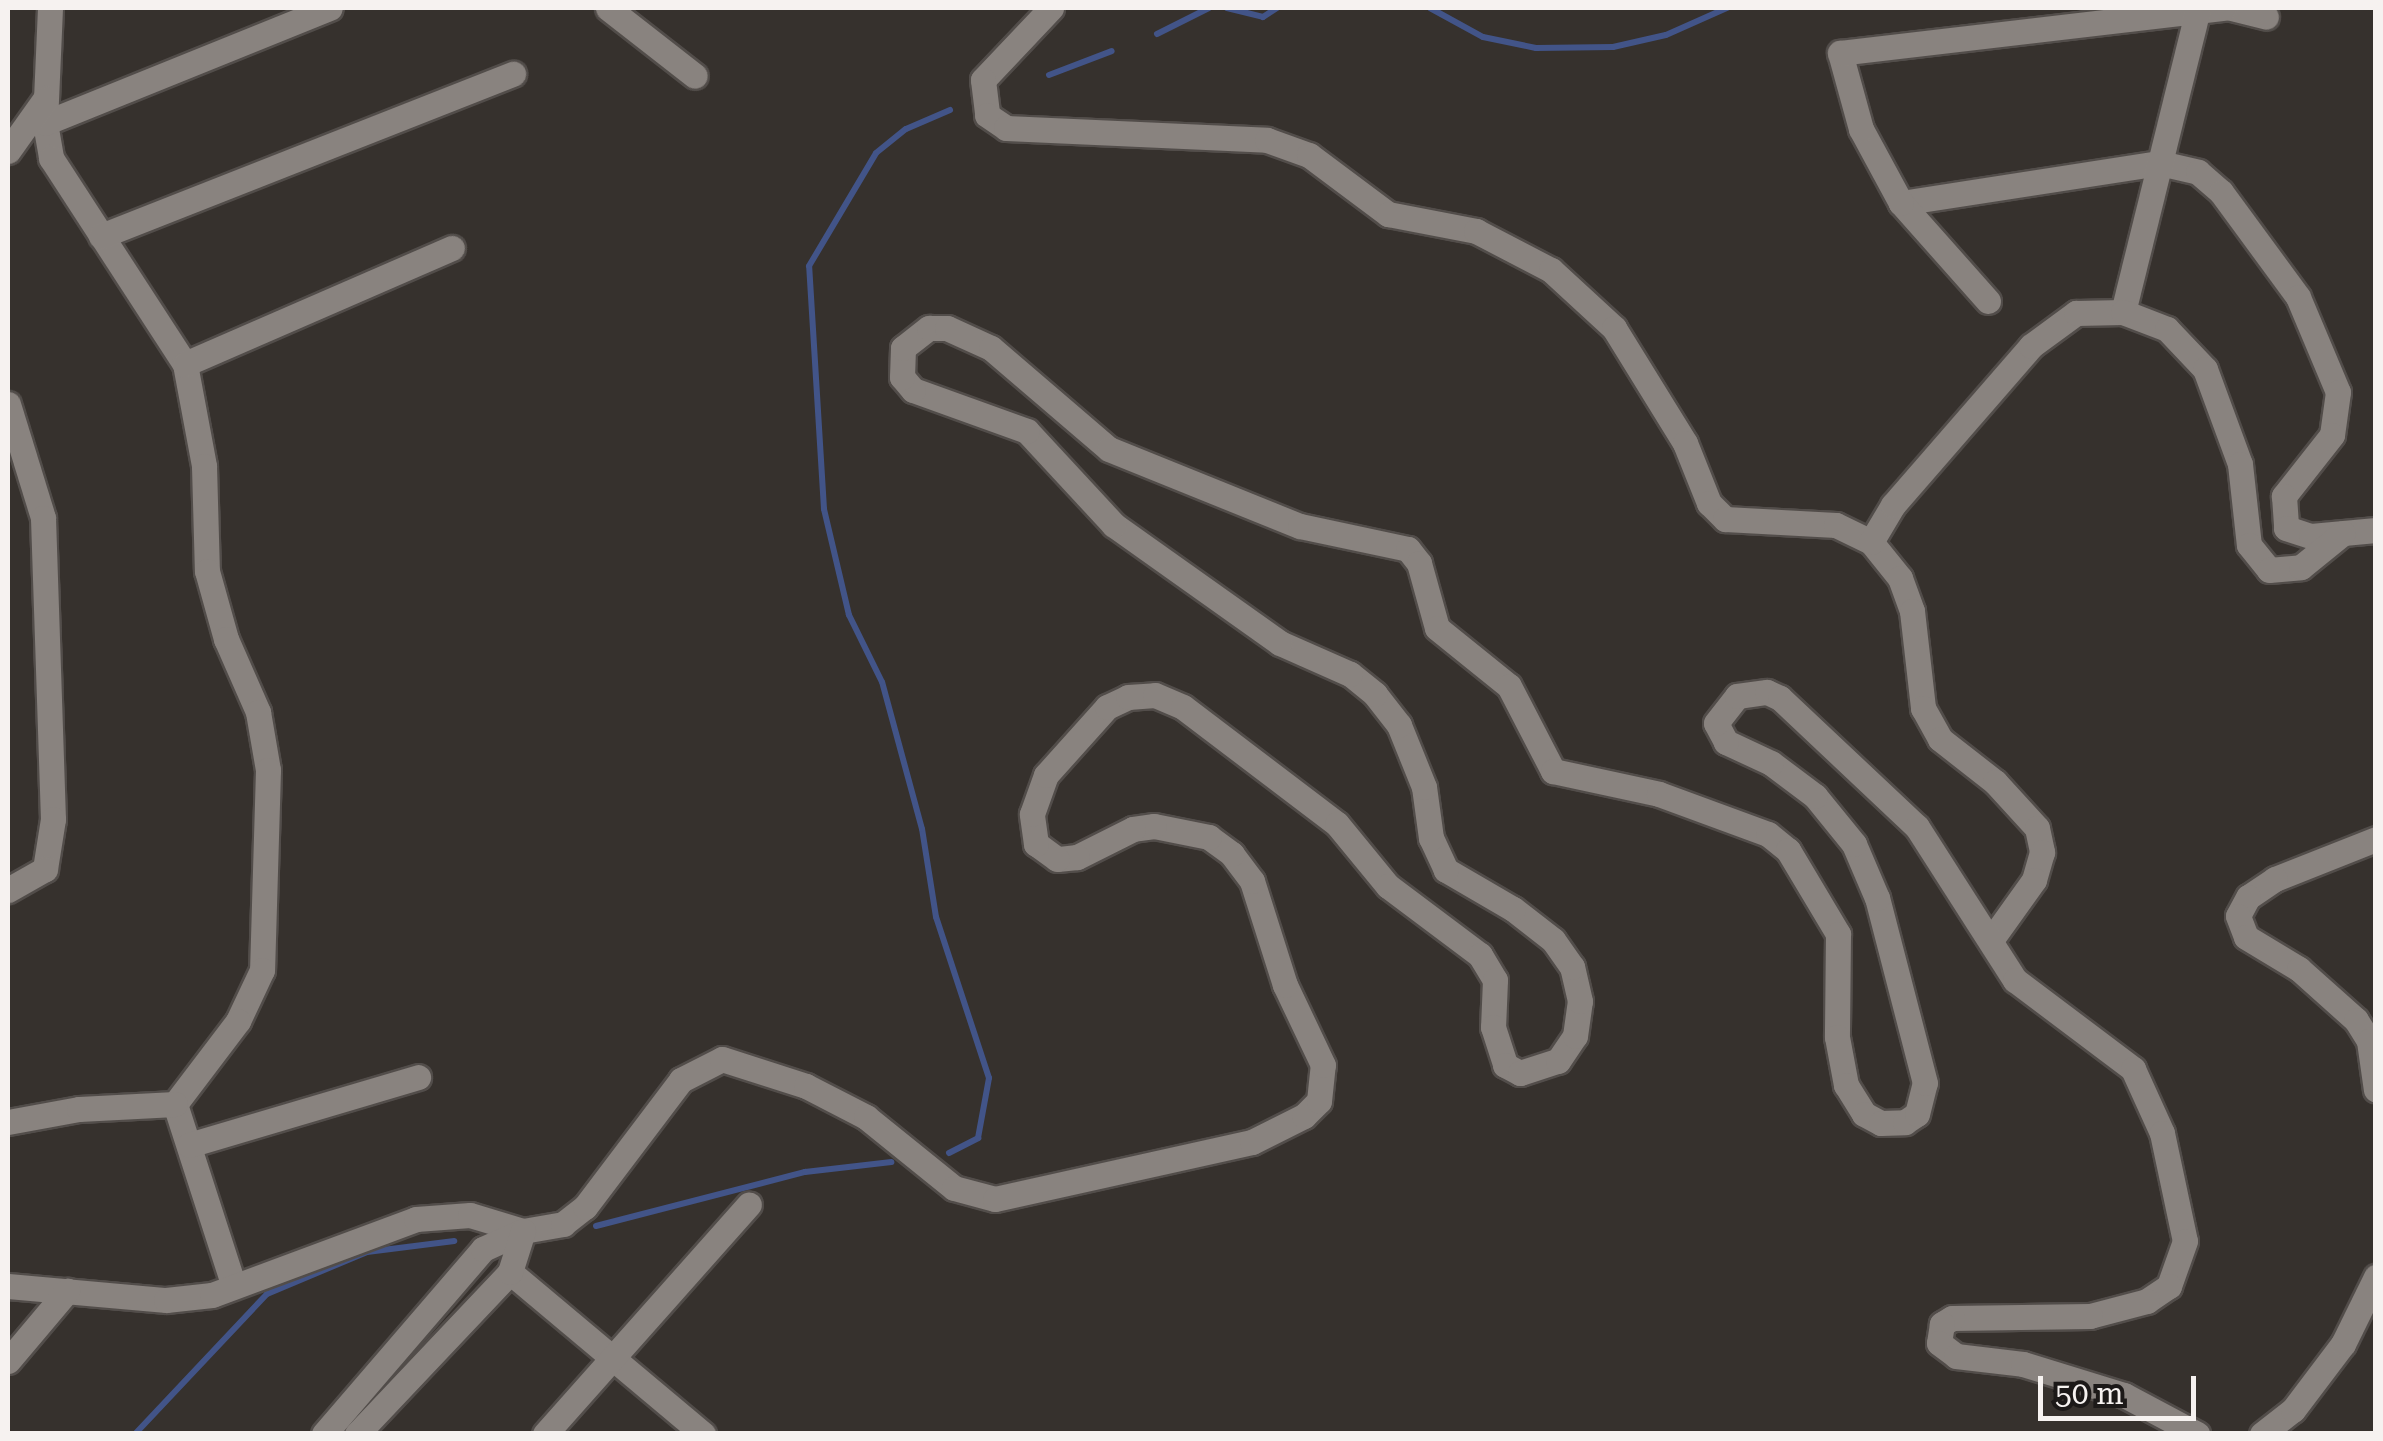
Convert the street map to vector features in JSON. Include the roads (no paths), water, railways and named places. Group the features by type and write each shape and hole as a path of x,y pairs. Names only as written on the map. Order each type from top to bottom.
{"street":[{"path":"50,8 45,111 51,158 185,364 204,466 207,571 263,734 266,927 262,970 238,1021 176,1104"},
{"path":"8,151 45,111 330,8"},
{"path":"608,8 694,76"},
{"path":"1051,8 982,80 987,115 1006,128 1267,140 1309,155 1388,214 1476,231 1551,270 1614,328 1685,443 1709,503 1725,519 1836,525 1871,542 1900,578 1912,611 1922,708 1940,739 1994,782 2036,828 2042,852 2034,880 1991,940"},
{"path":"1988,301 1901,203 1861,129 1840,53 2198,9 2228,8 2266,16"},
{"path":"2123,312 2198,9"},
{"path":"101,236 513,74"},
{"path":"1901,203 2160,162 2180,163 2221,192 2298,297 2331,366 2338,416 2332,436 2284,496 2283,516 2296,534 2376,530"},
{"path":"185,364 452,248"},
{"path":"1871,542 1893,506 2048,327 2076,312 2123,312 2167,330 2205,369 2240,464 2249,546 2258,560 2282,572 2302,567 2342,533"},
{"path":"324,1434 483,1249 575,1217 681,1080 722,1059 806,1086 866,1117 954,1188 995,1198 1252,1142 1304,1116 1319,1102 1323,1065 1285,985 1252,881 1232,854 1209,837 1154,826 1133,829 1077,856 1057,859 1036,844 1032,814 1046,775 1106,707 1128,697 1155,696 1183,707 1336,824 1388,886 1480,955 1495,980 1493,1027 1505,1065 1538,1071 1558,1061 1575,1036 1580,1001 1572,966 1553,940 1446,870 1431,838 1418,772 1399,725 1375,694 1350,674 1280,643 1114,526 1027,430 913,390 902,377 903,348 929,328 946,328 991,348 1109,449 1300,526 1408,550 1419,563 1437,628 1509,686 1554,771 1659,794 1768,834 1788,850 1838,934 1837,1037 1846,1085 1864,1114 1881,1123 1905,1122 1917,1114 1925,1083 1878,898 1854,844 1815,796 1771,762 1726,742 1716,723 1722,708 1751,692 1780,698 1918,827 2014,980 2133,1069 2162,1132 2184,1241 2168,1286 2147,1301 2090,1316 1952,1318 1942,1324 1939,1343 1956,1356 2023,1364 2124,1395 2196,1434"},
{"path":"8,404 32,465 43,518 52,819 45,869 8,890"},
{"path":"2376,839 2274,879 2248,897 2238,916 2246,937 2300,968 2356,1020 2369,1041 2376,1090"},
{"path":"188,1145 418,1077"},
{"path":"8,1122 78,1109 176,1104"},
{"path":"176,1104 233,1284"},
{"path":"545,1434 749,1204"},
{"path":"8,1286 166,1300 212,1295 233,1284 444,1214 523,1232"},
{"path":"357,1434 510,1272 523,1232"},
{"path":"510,1272 703,1434"},
{"path":"2262,1434 2293,1410 2343,1344 2376,1277"},
{"path":"8,1361 67,1291"}],"waterway":[{"path":"1157,34 1209,8"},
{"path":"1227,8 1263,17 1277,8"},
{"path":"1430,8 1483,37 1536,48 1613,47 1666,35 1727,8"},
{"path":"1049,75 1112,51"},
{"path":"949,1153 978,1138 989,1078 936,917 922,829 882,682 849,615 824,509 809,266 876,153 906,129 950,110"},
{"path":"596,1226 805,1172 891,1162"},
{"path":"135,1434 267,1294 367,1252 454,1241"}]}
